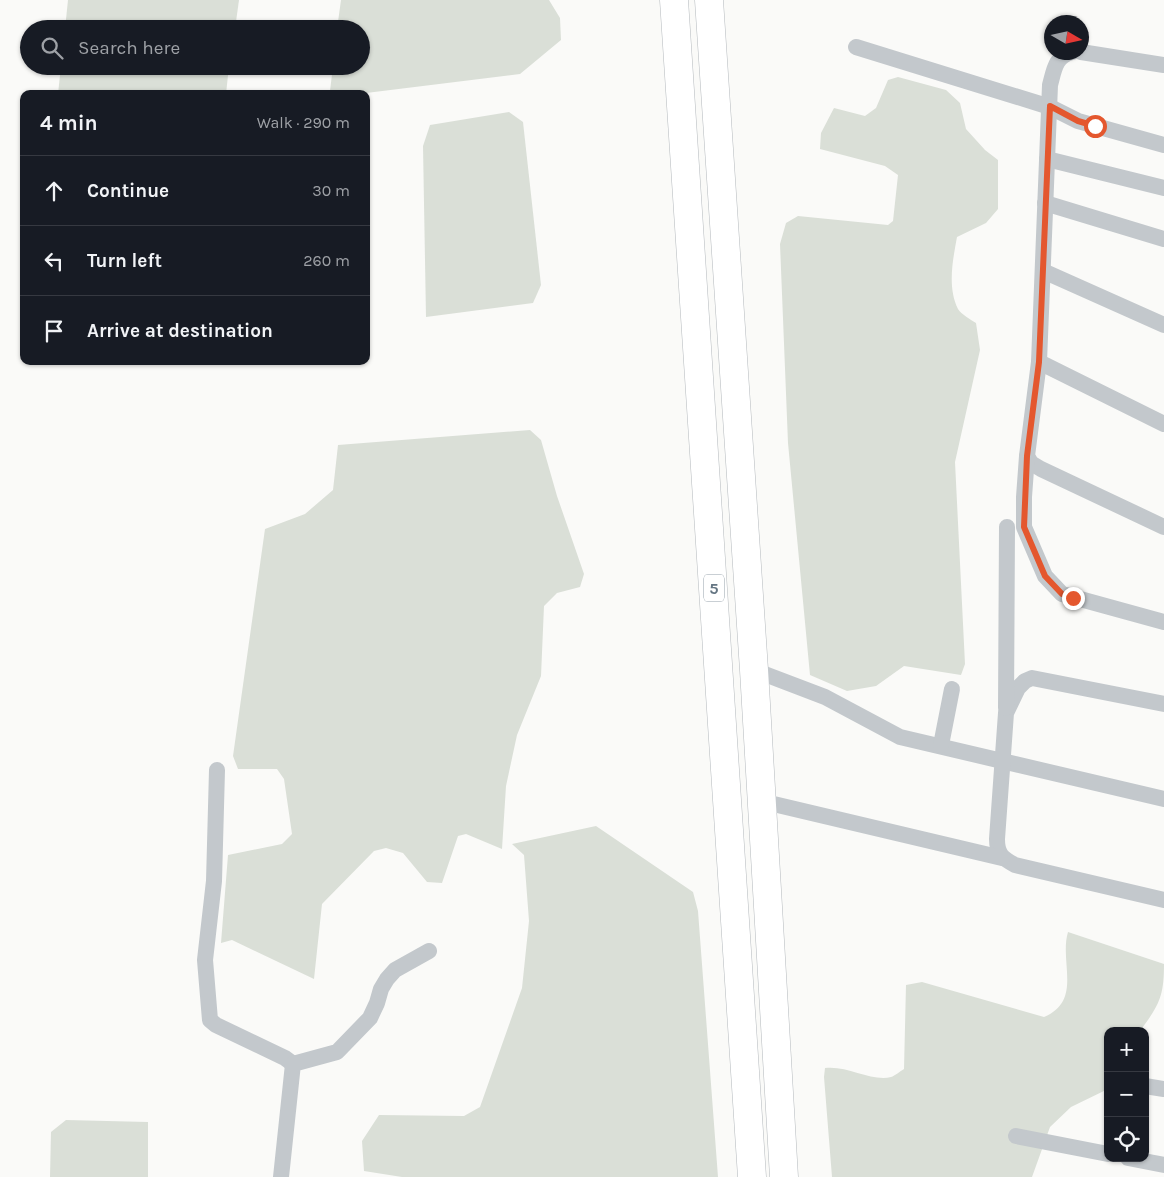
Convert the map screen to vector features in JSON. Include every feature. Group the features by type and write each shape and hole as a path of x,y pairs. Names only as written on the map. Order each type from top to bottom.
{"highway":[{"name":"5","path":"674,0 752,1177"},
{"name":"5","path":"709,0 754,670 784,1177"},
{"path":"688,205 722,204"}],"street":[{"path":"856,47 1050,106 1078,121 1164,145"},
{"path":"1089,53 1164,65"},
{"path":"1058,60 1056,62 1050,85 1039,362 1027,456 1024,527 1045,576 1062,594 1164,622"},
{"path":"1047,159 1164,188"},
{"path":"1045,203 1164,239"},
{"path":"1043,271 1164,325"},
{"path":"1039,362 1164,424"},
{"path":"1027,456 1031,463 1041,469 1164,528"},
{"path":"1002,858 997,850 997,839 1006,713 1007,527"},
{"path":"754,670 825,697 900,737 941,745 1164,799"},
{"path":"1006,713 1018,688 1025,681 1032,678 1164,704"},
{"path":"941,745 952,689"},
{"path":"217,770 214,881 205,960 210,1020 216,1025 285,1058 293,1064"},
{"path":"761,802 1002,858 1015,865 1164,900"},
{"path":"293,1064 337,1052 370,1018 381,989 395,970 429,951"},
{"path":"281,1177 293,1064"},
{"path":"1149,1087 1164,1089"},
{"path":"1016,1136 1104,1153"},
{"path":"1149,1162 1164,1165"}],"shaded area":[{"path":"68,0 239,0 236,20 66,20"},
{"path":"341,0 549,0 560,18 561,40 520,74 370,93 370,90 330,90 332,75 370,75 370,20 338,20"},
{"path":"60,75 228,75 226,90 58,90"},
{"path":"898,77 946,90 960,103 966,129 985,150 998,160 998,209 986,223 957,237 952,273 953,292 958,309 976,323 980,350 955,462 965,664 961,675 904,666 876,686 847,691 810,675 788,443 780,244 786,223 798,216 888,225 893,221 898,175 885,166 820,149 821,133 834,108 865,116 876,108 888,80"},
{"path":"509,112 523,122 541,285 533,303 426,317 423,146 430,125"},
{"path":"530,430 541,440 557,496 584,574 580,587 557,593 544,606 541,676 517,735 506,786 502,849 466,834 458,836 442,883 427,882 403,853 386,848 374,851 322,904 314,979 232,940 221,943 228,855 282,844 292,834 284,779 277,769 238,769 233,756 265,529 305,514 333,490 338,445"},
{"path":"596,826 693,892 698,911 718,1177 402,1177 364,1171 362,1141 379,1115 464,1116 480,1107 522,988 529,921 524,855 512,844"},
{"path":"1068,932 1164,964 1163,985 1156,1007 1143,1027 1104,1027 1104,1091 1071,1107 1050,1127 1032,1177 832,1177 824,1077 825,1068 842,1069 884,1078 893,1076 904,1069 906,985 922,982 1044,1017 1056,1010 1063,1001 1067,979 1066,944"},
{"path":"66,1120 148,1122 148,1177 50,1177 51,1132"}],"route":[{"path":"1073,598 1062,594 1045,576 1024,527 1024,497 1027,456 1039,362 1050,106 1078,121 1095,126"}]}
